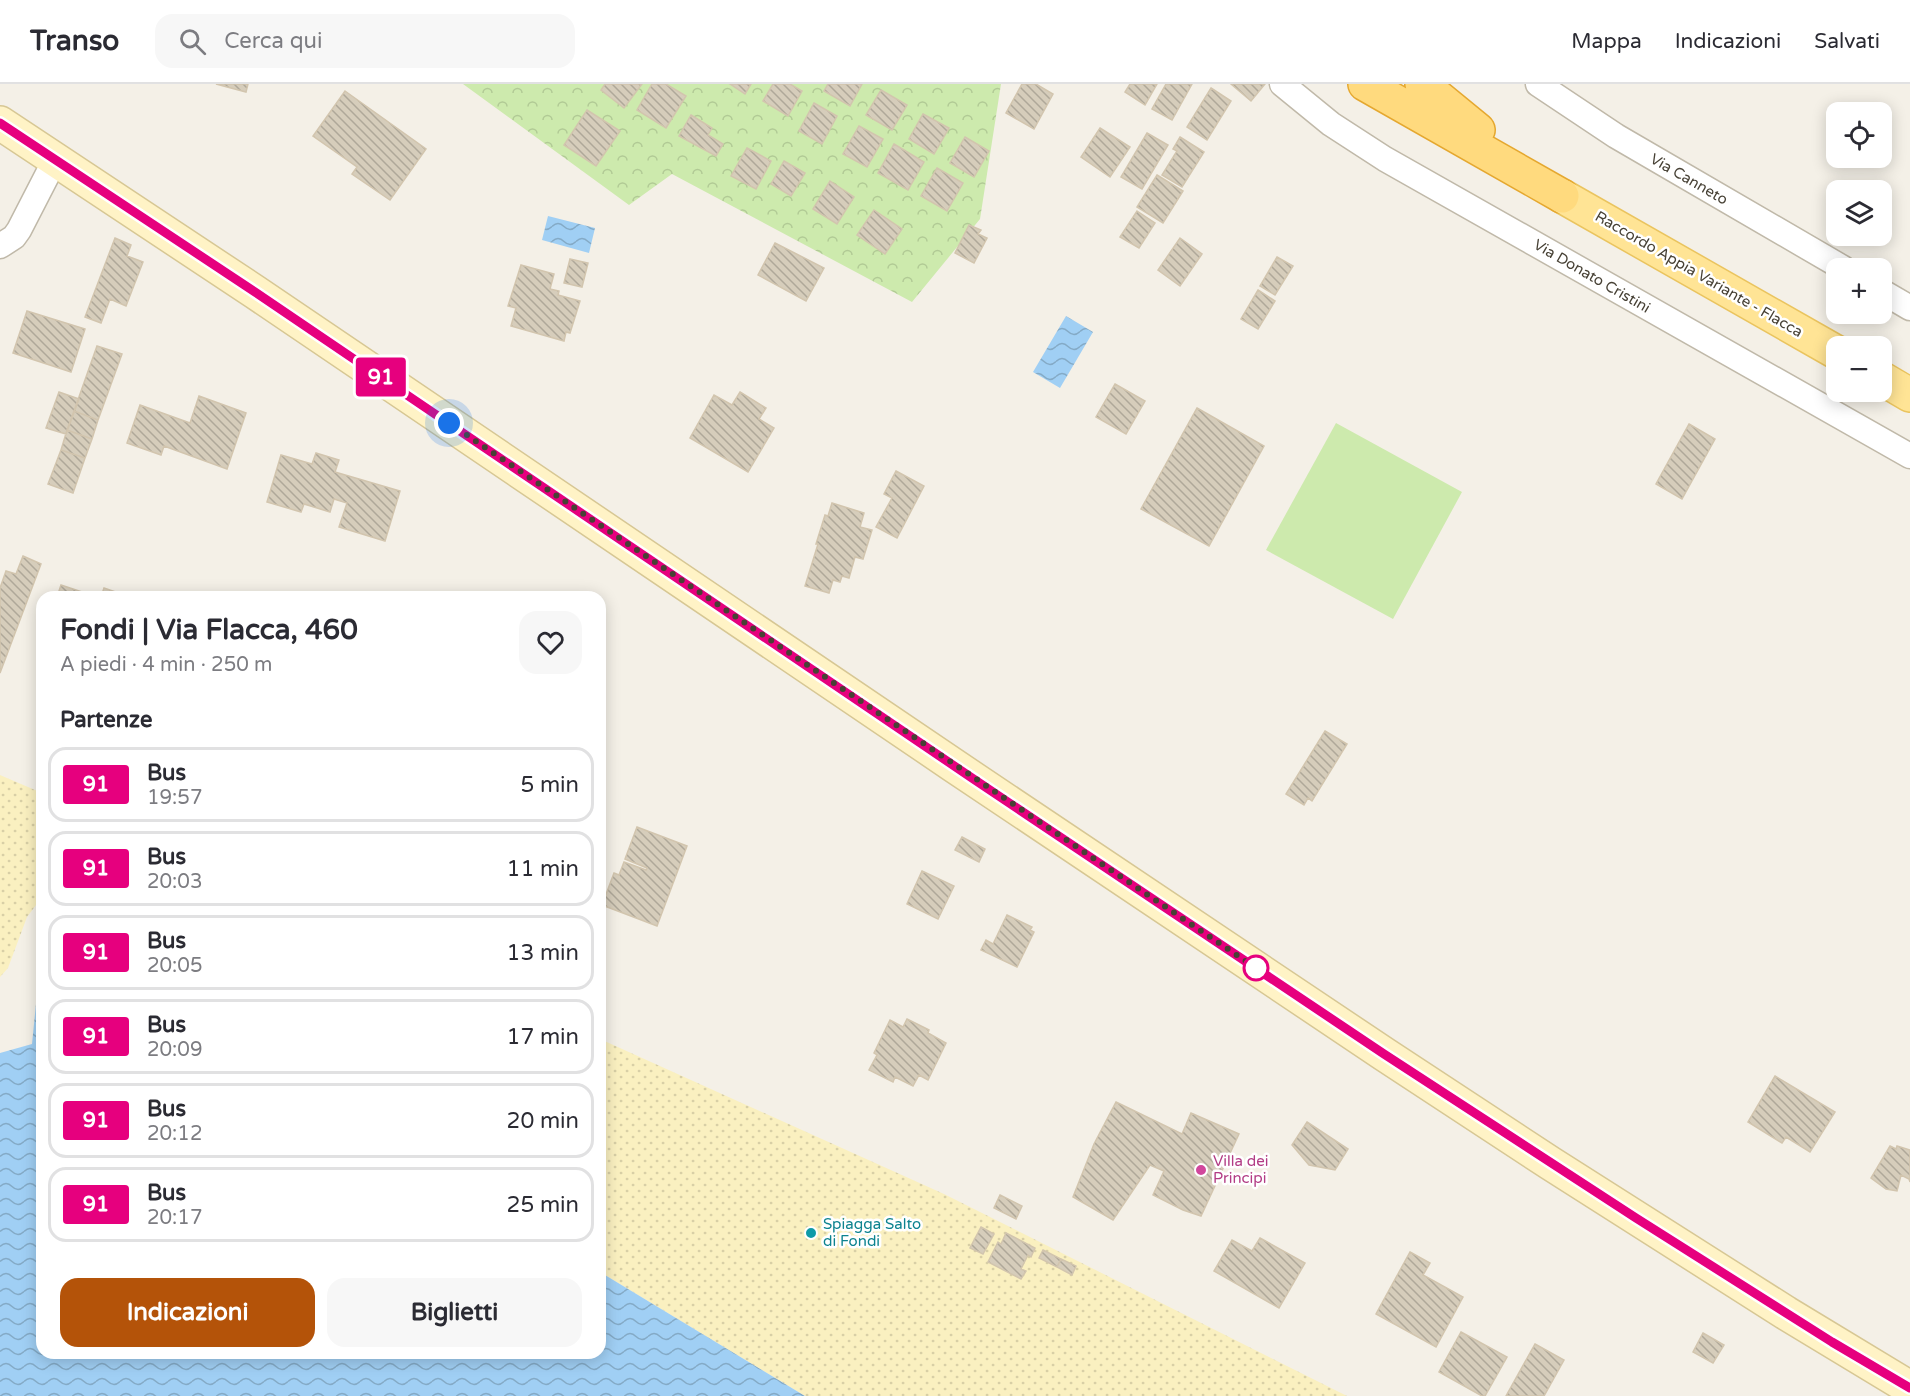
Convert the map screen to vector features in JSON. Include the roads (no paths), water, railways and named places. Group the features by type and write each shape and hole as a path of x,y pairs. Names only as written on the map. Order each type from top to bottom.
{"highway":[{"path":"1365,84 1562,196"},
{"path":"1422,84 1562,196"}],"main road":[{"path":"0,123 255,292 943,759 1374,1047 1746,1288 1910,1388"},
{"name":"Raccordo Appia Variante - Flacca","path":"1562,196 1826,346"},
{"path":"1892,384 1910,394"}],"street":[{"name":"Via Donato Cristini","path":"1282,84 1331,124 1378,154 1910,456"},
{"name":"Via Canneto","path":"1538,84 1616,136 1826,258"},
{"path":"0,246 14,237 19,230 55,160"},
{"path":"1892,297 1910,308"}],"water":[{"path":"548,216 595,228 589,253 542,240"},
{"path":"1066,316 1093,332 1060,388 1033,372"},
{"path":"36,1004 36,1359 606,1359 606,1276 805,1396 0,1396 0,1053 32,1044"}],"place":[{"name":"Villa dei Principi","path":"1201,1170"},
{"name":"Spiagga Salto di Fondi","path":"811,1233"}]}
